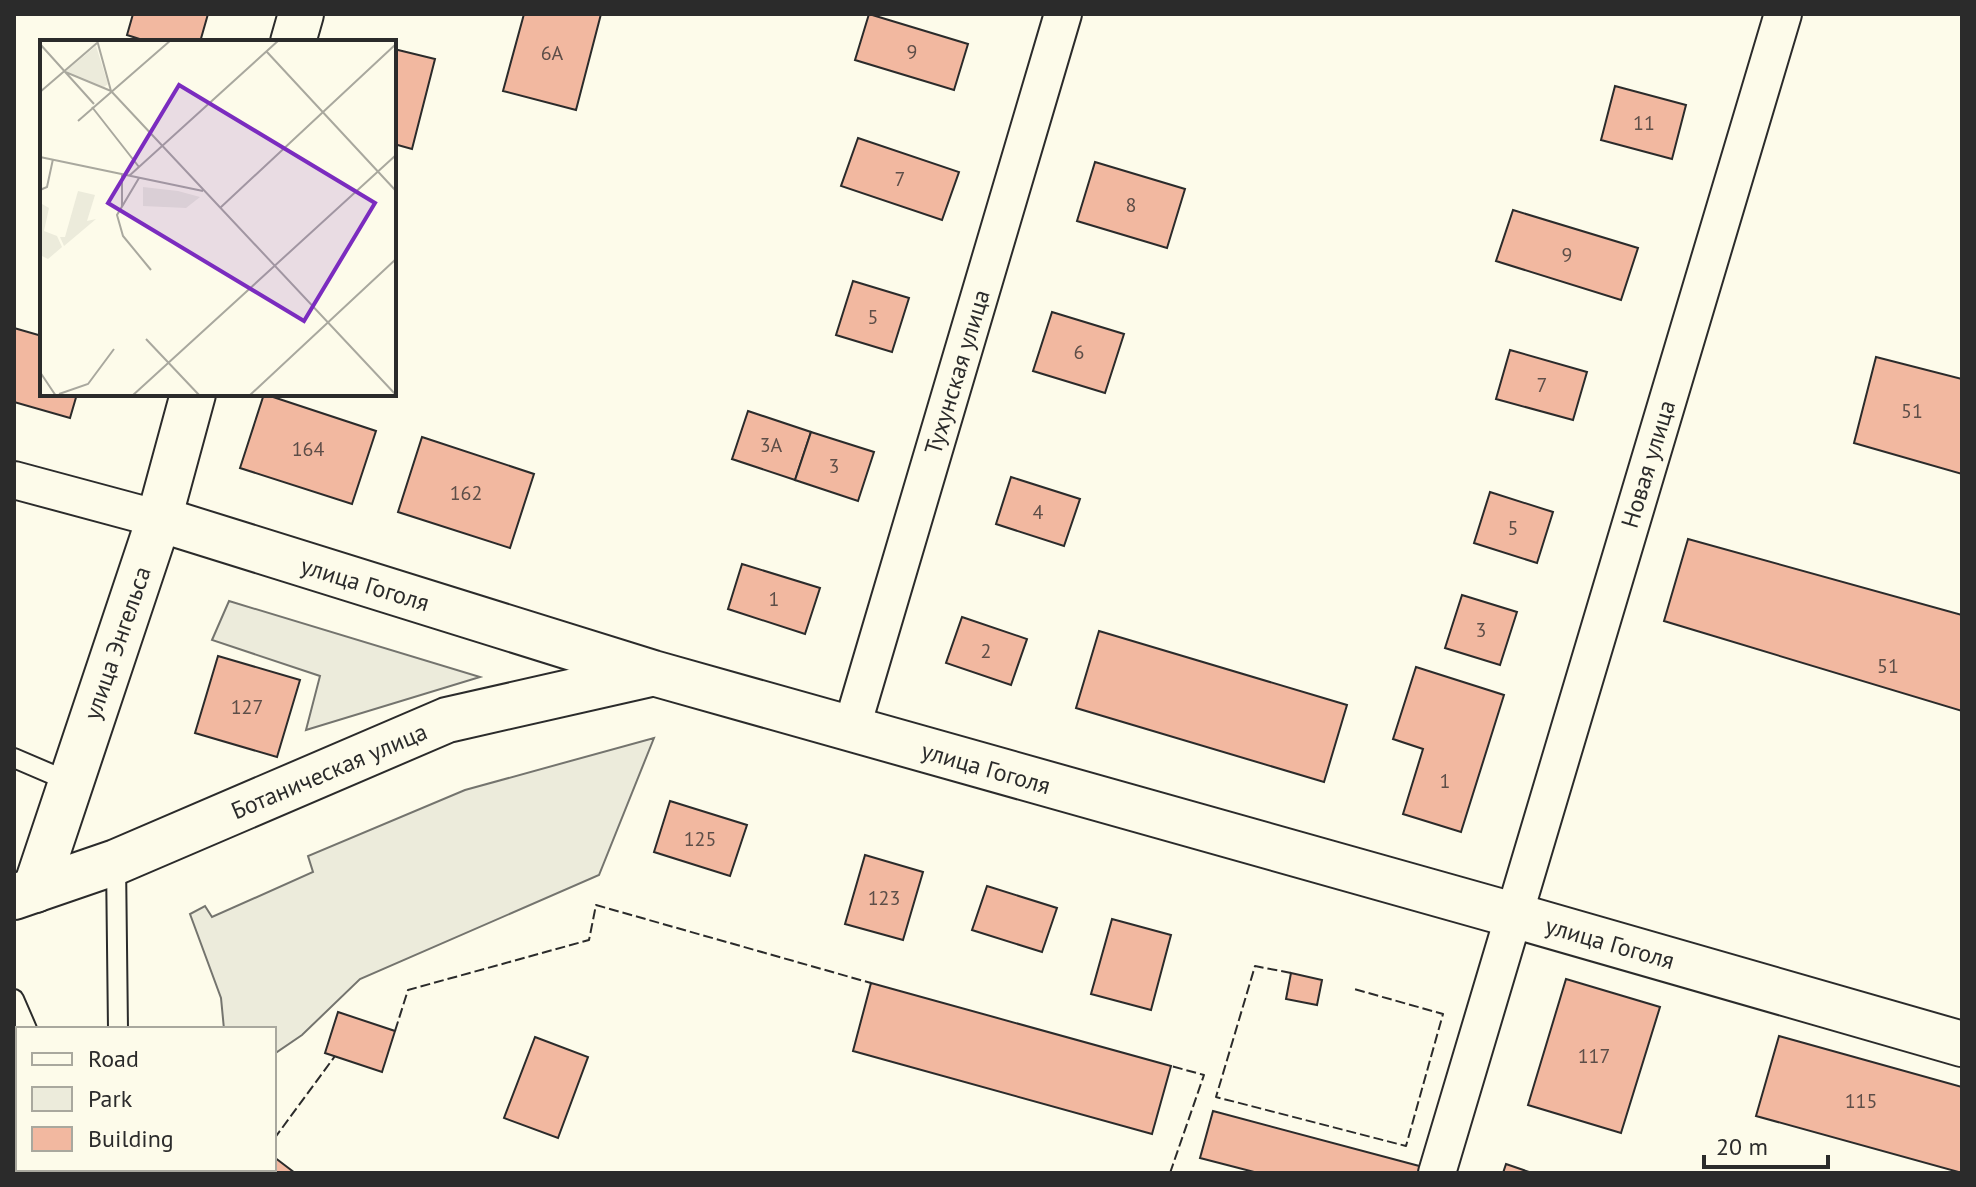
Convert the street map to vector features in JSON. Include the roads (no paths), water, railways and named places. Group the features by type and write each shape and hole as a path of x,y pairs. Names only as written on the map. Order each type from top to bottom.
{"street":[{"path":"294,40 301,14"},
{"name":"Тухунская улица","path":"851,730 1063,14"},
{"name":"Новая улица","path":"1437,1173 1783,14"},
{"name":"улица Энгельса","path":"24,893 71,782 159,519 192,396"},
{"name":"улица Гоголя","path":"14,480 159,519 653,673 1962,1044"},
{"name":"Ботаническая улица","path":"24,893 116,862 447,720 653,673"}],"lane":[{"path":"14,758 71,782"},
{"path":"116,862 118,1027"},
{"path":"14,999 26,1027"}]}
